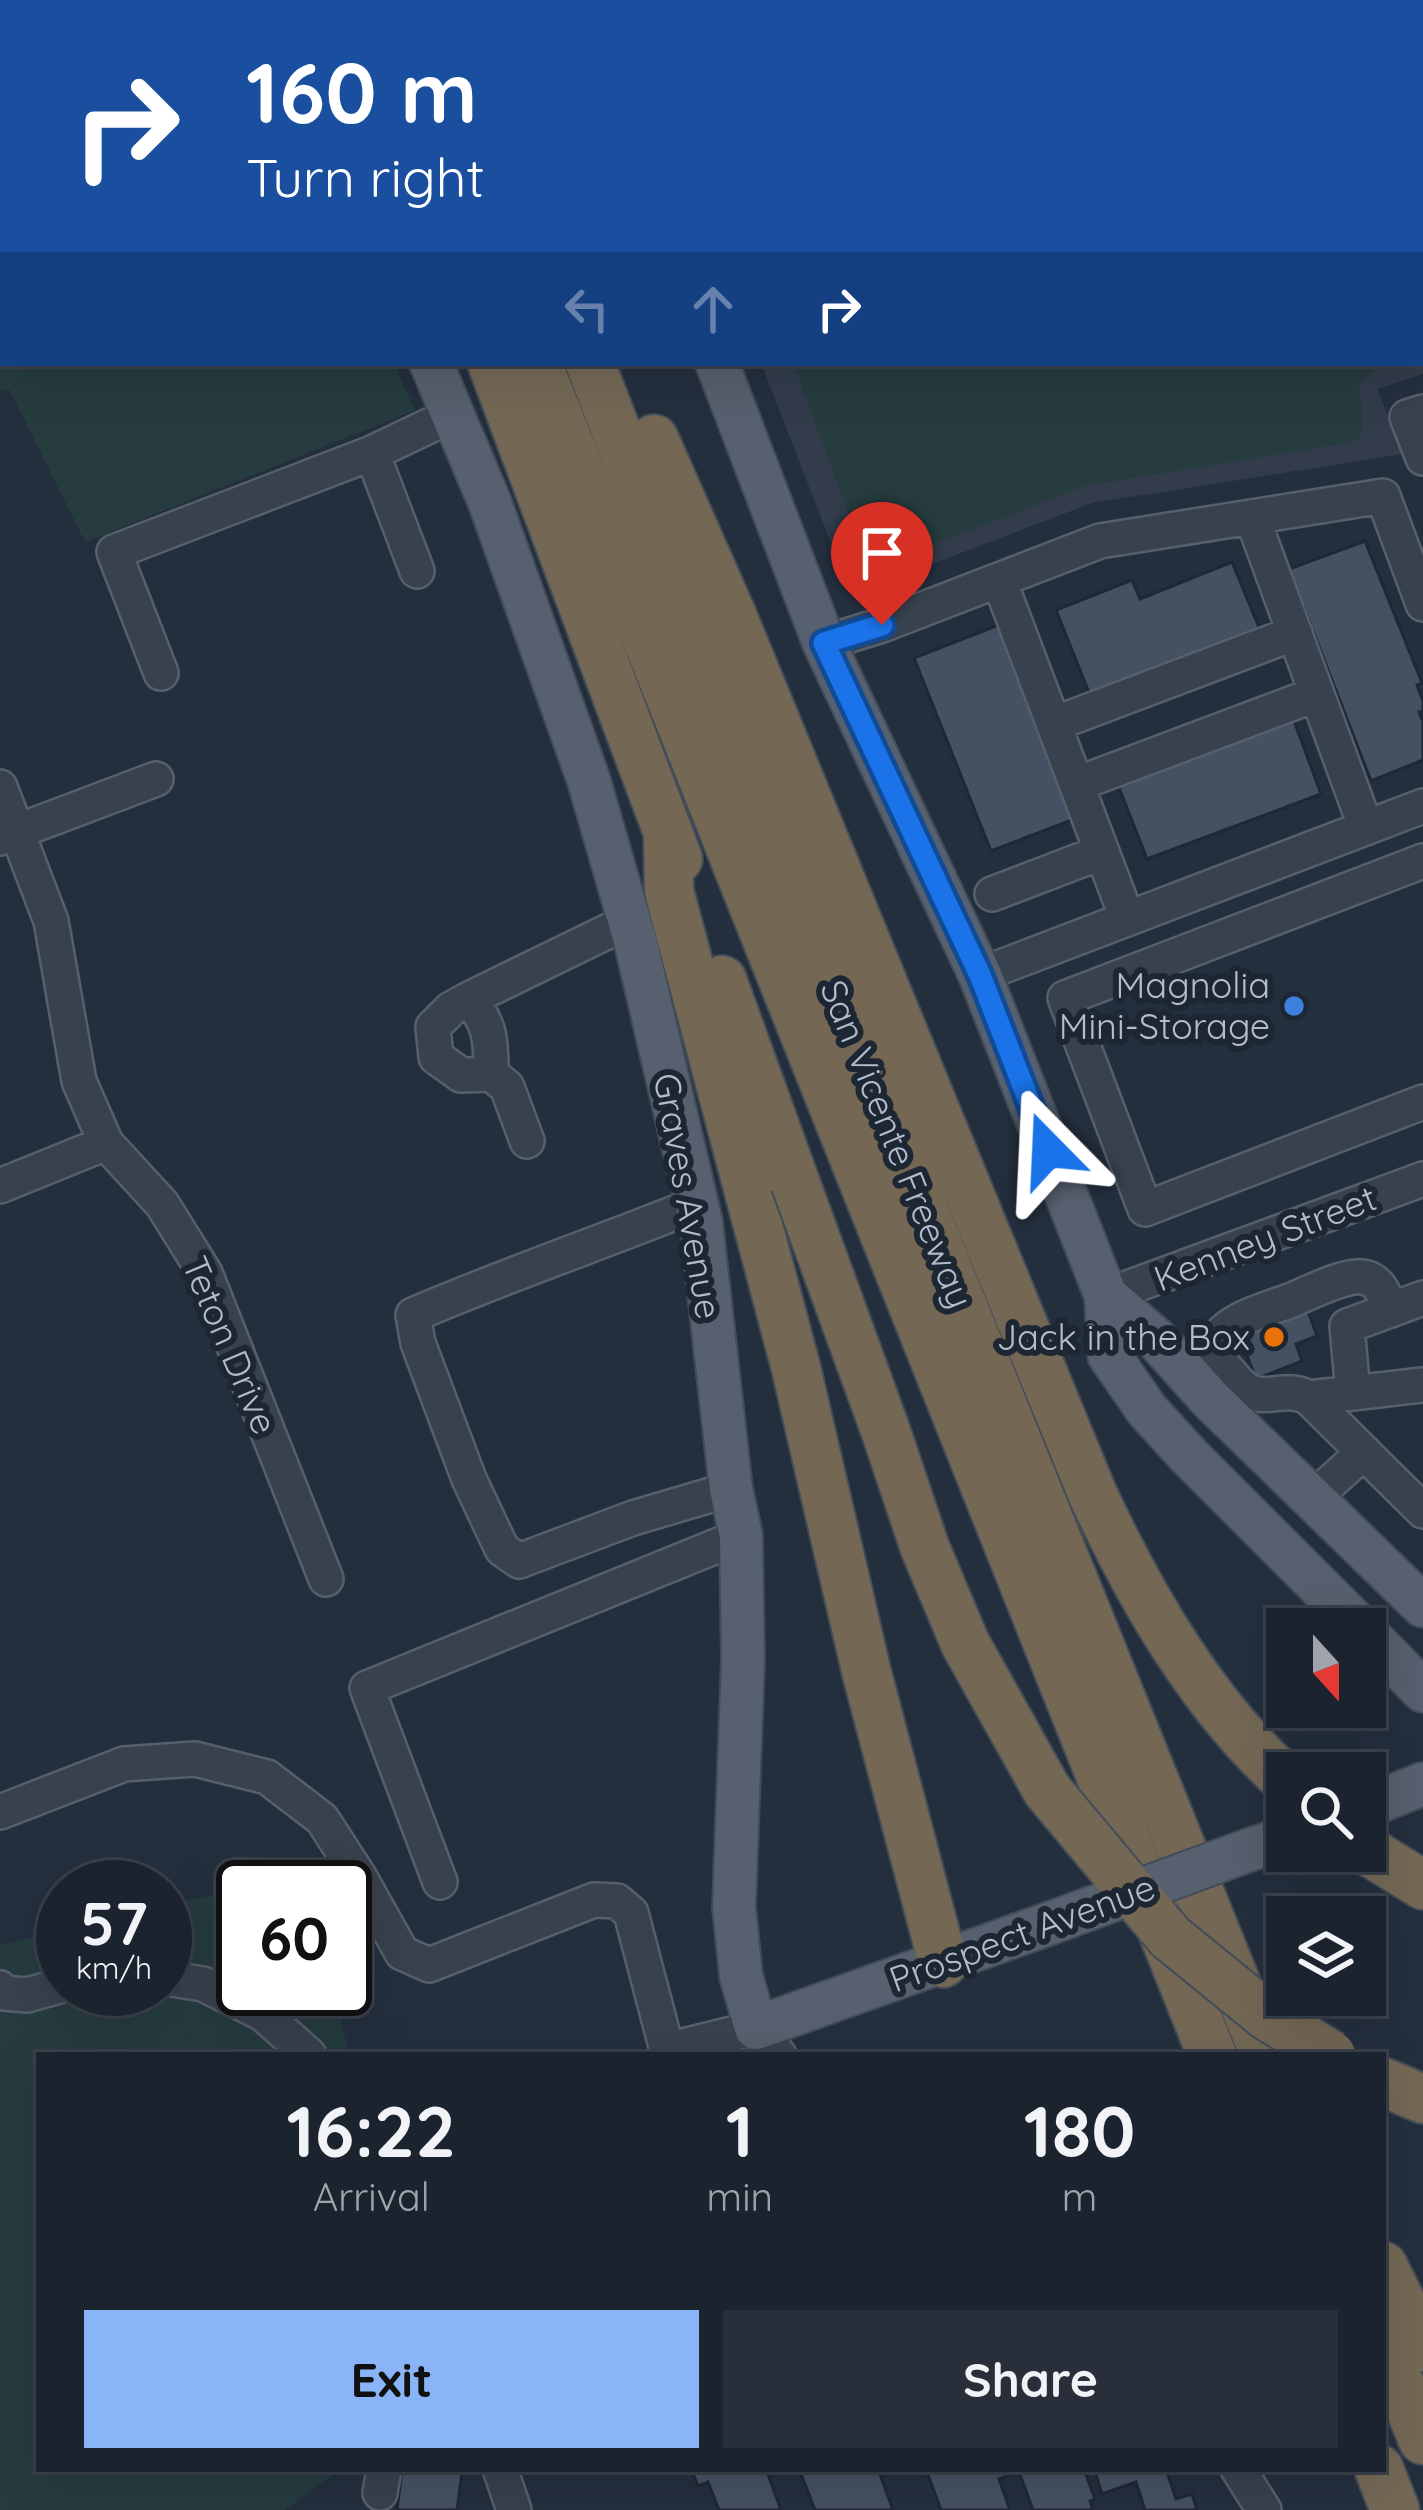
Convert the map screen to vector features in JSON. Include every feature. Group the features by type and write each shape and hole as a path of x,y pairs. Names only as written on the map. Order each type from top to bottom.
{"highway":[{"path":"493,366 668,832 926,1548 965,1643 1047,1790 1170,1937 1267,2016 1326,2052"},
{"name":"San Vicente Freeway","path":"538,366 1211,2052"},
{"name":"San Vicente Freeway","path":"591,366 773,836 1264,2052"},
{"path":"622,366 733,618 1093,1495 1128,1570 1170,1639 1266,1761"},
{"path":"668,832 669,891 796,1368 866,1670 944,1963"},
{"path":"1160,1799 1285,2052"},
{"path":"1386,1862 1423,1885"},
{"path":"1386,2083 1423,2099"},
{"path":"1386,2272 1423,2347"},
{"path":"1386,2349 1423,2440"},
{"path":"1379,2472 1395,2510"}],"main road":[{"name":"Graves Avenue","path":"431,366 490,503 589,781 629,921 697,1204 731,1489 741,1536 734,1907 741,1976 767,2042"},
{"path":"718,366 824,643 980,975 1106,1296 1109,1355 1137,1397 1189,1456 1340,1608"},
{"path":"1106,1296 1157,1340 1210,1400 1423,1606"},
{"path":"1386,1654 1423,1691"},
{"path":"1386,1799 1423,1784"},
{"name":"Prospect Avenue","path":"767,2042 944,1963 1266,1844"}],"street":[{"path":"1423,412 1407,417 1423,458"},
{"path":"160,673 114,552 372,453 452,415"},
{"path":"372,453 418,571"},
{"path":"824,643 1100,541 1383,496 1423,604"},
{"path":"1252,517 1366,828"},
{"path":"999,580 1127,918"},
{"path":"1054,724 1295,633"},
{"path":"1077,784 1317,694"},
{"path":"9,835 156,779"},
{"name":"Teton Drive","path":"0,787 9,835 51,921 79,1081 106,1143 162,1204 206,1273 326,1579"},
{"path":"980,975 1423,806"},
{"path":"992,894 1102,852"},
{"path":"1423,861 1065,998 1145,1209 1423,1102"},
{"path":"527,1141 507,1087 491,1074 461,1075 436,1057 433,1027 469,999 629,921"},
{"path":"469,999 484,1015 491,1074"},
{"path":"0,1186 106,1143"},
{"name":"Kenney Street","path":"1106,1296 1423,1179"},
{"path":"697,1204 413,1315 418,1343 481,1505 502,1549 519,1562 633,1518 731,1489"},
{"path":"1391,1310 1372,1280 1351,1277 1238,1321 1216,1341 1214,1354 1250,1392 1297,1390 1310,1397 1423,1511"},
{"path":"1353,1393 1347,1326 1423,1298"},
{"path":"1310,1397 1423,1385"},
{"path":"1312,1499 1364,1452"},
{"path":"440,1882 367,1688 741,1536"},
{"path":"0,1812 124,1764 195,1759 267,1777 322,1819 402,1953 429,1965 594,1900 617,1901 632,1913 669,2052 767,2042"},
{"path":"192,1982 263,2014 306,2052"},
{"path":"0,1988 4,1994 36,1992"},
{"path":"501,2472 514,2510"},
{"path":"1240,2472 1264,2510"}],"shaded area":[{"path":"762,366 1423,366 1423,374 1377,389 1403,454 1092,503 862,591 848,587"}],"green space":[{"path":"0,366 394,366 415,410 85,542 9,389 0,391"},
{"path":"794,366 1393,366 1372,372 1359,383 1363,423 1361,436 1353,442 1084,486 884,564 865,557"},
{"path":"213,1895 216,2016 340,2016 345,2052 36,2052 36,2472 337,2472 285,2510 0,2510 0,1945 36,1936 36,2016 192,2016 192,1900"}],"building":[{"path":"1365,541 1422,683 1417,685 1423,701 1419,712 1423,760 1371,781 1289,569"},
{"path":"1232,562 1260,630 1090,695 1056,610 1132,580 1140,599"},
{"path":"1001,624 1077,818 991,851 914,658"},
{"path":"1293,718 1321,794 1147,859 1118,785"},
{"path":"1304,1300 1317,1336 1296,1344 1302,1361 1256,1379 1236,1326"},
{"path":"402,2472 462,2473 457,2510 397,2510"},
{"path":"692,2472 767,2472 781,2510 719,2510 708,2482 698,2486"},
{"path":"879,2472 893,2510 815,2510 801,2474"},
{"path":"927,2472 1009,2472 999,2479 1010,2510 941,2510"},
{"path":"1019,2472 1085,2472 1095,2499 1090,2501 1093,2510 1033,2510"},
{"path":"1095,2472 1167,2472 1176,2499 1192,2494 1197,2510 1145,2510 1136,2482 1102,2494"}],"place":[{"name":"Magnolia Mini-Storage","path":"1294,1006"},
{"name":"Jack in the Box","path":"1274,1337"}],"route":[{"path":"882,625 824,643 980,975 1048,1150"}]}
